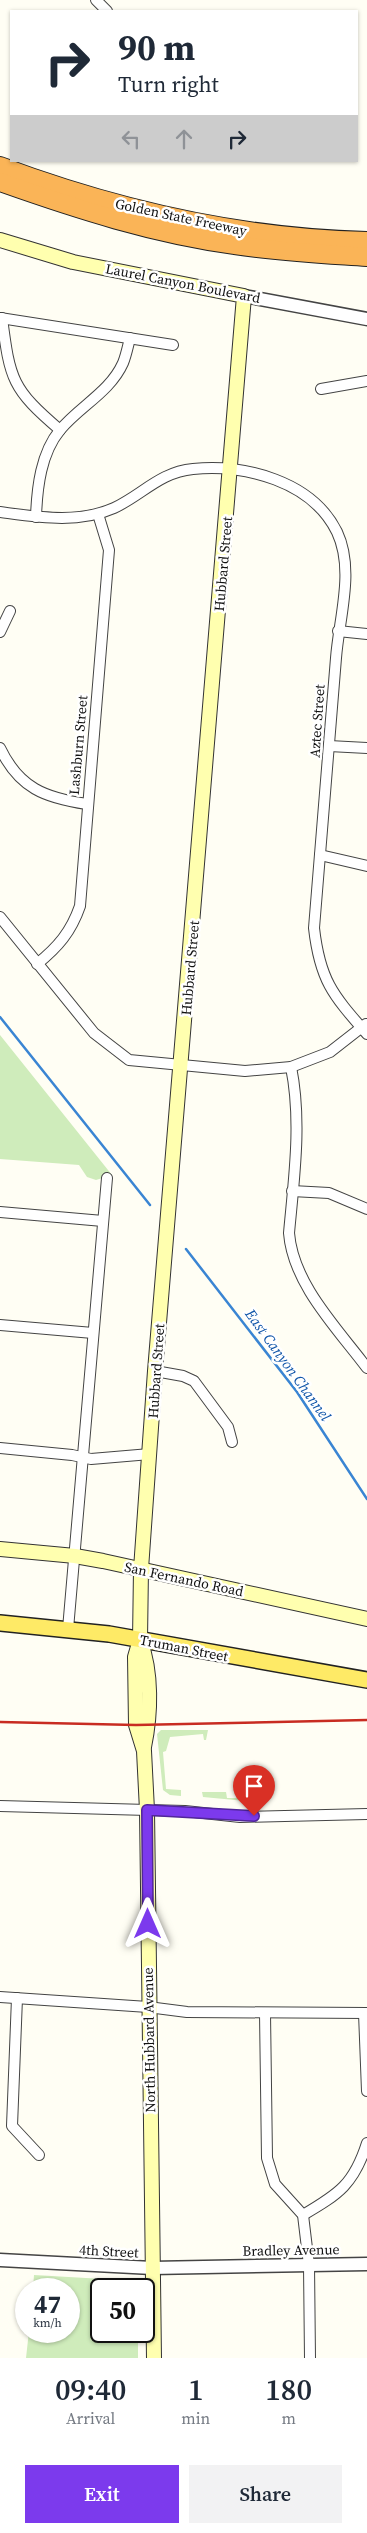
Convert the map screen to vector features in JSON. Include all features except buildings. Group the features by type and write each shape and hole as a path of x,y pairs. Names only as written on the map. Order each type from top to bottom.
{"highway":[{"name":"Golden State Freeway","path":"0,166 54,186 165,216 264,233 367,242"},
{"path":"0,175 78,202 168,225 250,240 367,250"},
{"path":"0,182 93,214 193,238 279,251 367,256"},
{"name":"Golden State Freeway","path":"0,194 39,208 157,242 273,261 327,266 367,267"}],"main road":[{"name":"Laurel Canyon Boulevard","path":"0,240 73,262 244,296"},
{"name":"Hubbard Street","path":"142,1724 135,1657 140,1640 141,1569 155,1371 182,1064 244,296"},
{"name":"San Fernando Road","path":"0,1549 75,1556 367,1619"},
{"name":"Truman Street","path":"0,1624 68,1629 367,1680"},
{"name":"North Hubbard Avenue","path":"142,1724 147,1810 152,2268"},
{"path":"152,2268 154,2358"}],"street":[{"path":"96,0 106,10"},
{"name":"Laurel Canyon Boulevard","path":"244,296 367,319"},
{"path":"60,430 30,405 15,383 8,365 1,318 173,345"},
{"path":"36,516 37,489 46,455 60,430 110,384 123,364 130,338"},
{"path":"321,389 367,381"},
{"name":"Aztec Street","path":"0,512 69,520 98,514 115,507 167,475 193,469 231,470 271,478 293,487 310,498 325,513 337,533 346,574 338,631 314,928 316,951 330,989 365,1029"},
{"name":"Lashburn Street","path":"37,964 63,941 74,925 80,906 108,550 98,514"},
{"path":"0,632 10,611"},
{"path":"338,631 367,634"},
{"path":"329,746 367,748"},
{"path":"0,748 6,761 20,778 40,793 58,800 87,804"},
{"path":"320,855 367,866"},
{"path":"0,916 94,1033 129,1060 245,1071 291,1067 330,1052 365,1029"},
{"path":"291,1067 297,1102 289,1233 290,1251 298,1273 367,1368"},
{"path":"68,1629 107,1178"},
{"path":"292,1191 328,1193 367,1209"},
{"path":"0,1212 103,1221"},
{"path":"0,1325 93,1333"},
{"path":"155,1371 183,1376 194,1381 228,1426 232,1442"},
{"path":"0,1448 92,1459 150,1454"},
{"path":"0,1806 147,1810 240,1816 367,1814"},
{"path":"0,1997 148,2007 187,2012 366,2013 367,2091"},
{"path":"17,1998 12,2126 39,2155"},
{"path":"265,2013 268,2158 275,2184 303,2215 310,2265 310,2358"},
{"path":"303,2215 337,2195 359,2168 367,2143"},
{"name":"4th Street","path":"0,2260 152,2268 216,2268"},
{"name":"Bradley Avenue","path":"216,2268 367,2264"}],"green space":[{"path":"0,1035 112,1175 96,1180 87,1177 79,1165 0,1159"},
{"path":"161,1730 208,1730 206,1740 204,1740 203,1734 170,1737 166,1751 163,1752 166,1789 181,1790 181,1796 170,1795 163,1790 157,1734"},
{"path":"202,1792 226,1792 227,1798 240,1798 242,1792 243,1798 254,1800 258,1792 256,1802 203,1797"},
{"path":"34,2275 90,2278 90,2343 138,2343 138,2358 26,2358 28,2343 80,2343 80,2278 34,2278"}],"waterway":[{"name":"East Canyon Channel","path":"0,1017 150,1205"},
{"name":"East Canyon Channel","path":"186,1249 297,1392 367,1499"}],"railway":[{"path":"0,1722 136,1725 367,1720"}],"route":[{"path":"148,1924 147,1810 254,1816"}]}
